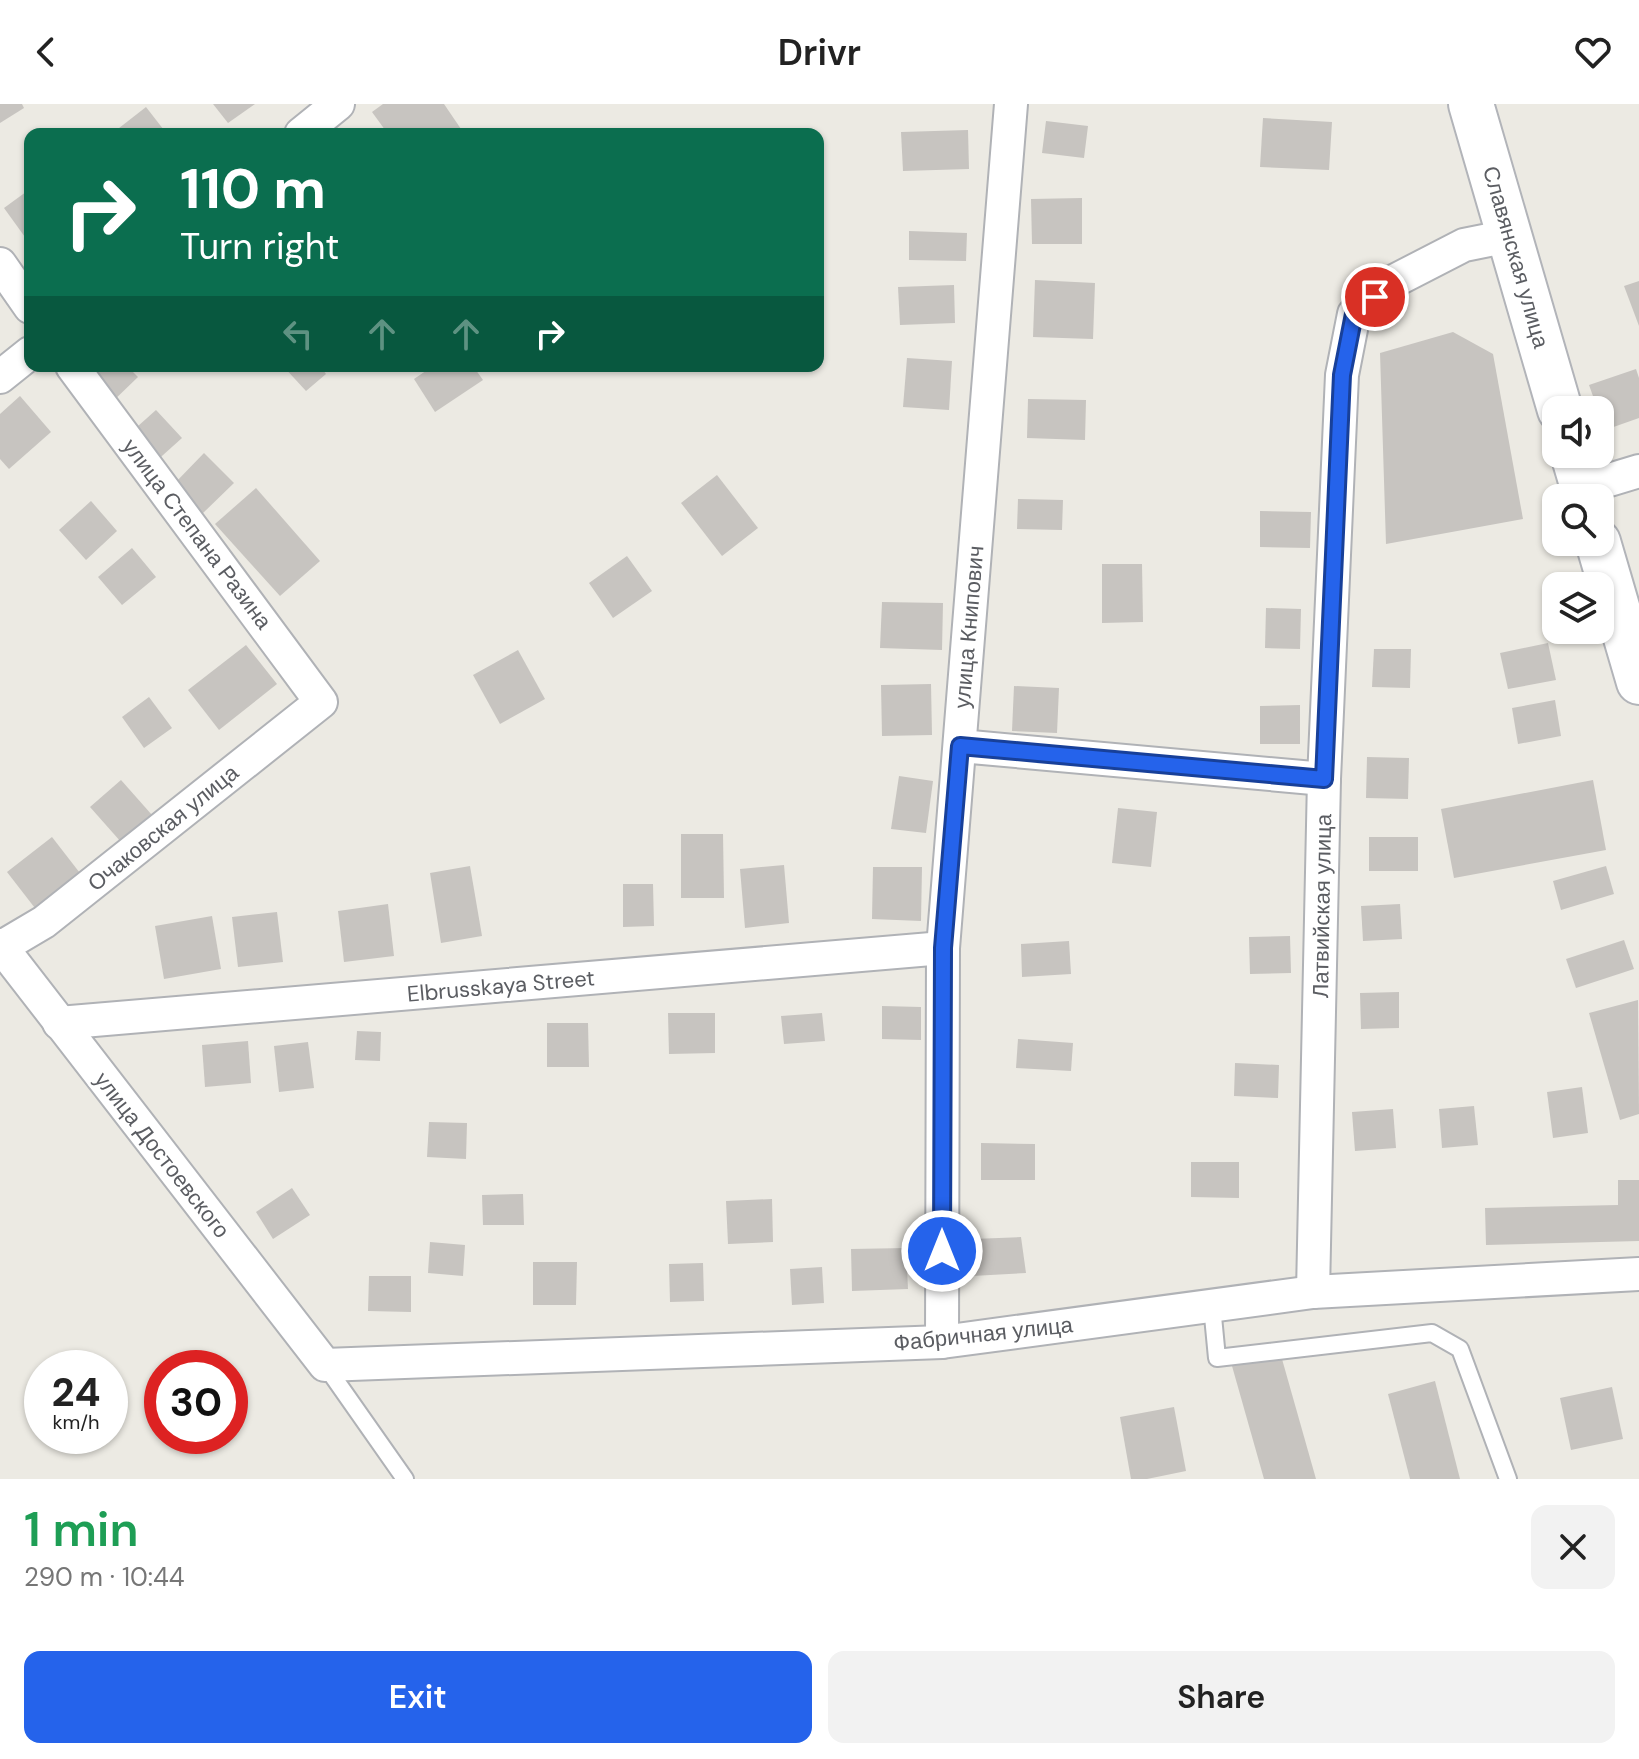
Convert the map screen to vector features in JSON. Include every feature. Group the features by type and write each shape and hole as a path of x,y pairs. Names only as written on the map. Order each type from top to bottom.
{"main road":[{"name":"Славянская улица","path":"1471,104 1556,396"},
{"path":"1602,556 1639,682"}],"street":[{"path":"308,128 338,104"},
{"name":"улица Книпович","path":"942,1342 943,948 1011,104"},
{"name":"Латвийская улица","path":"1313,1292 1324,779 1342,375 1354,314 1396,280 1464,245 1509,236"},
{"path":"0,264 24,298"},
{"path":"0,377 24,358"},
{"name":"улица Степана Разина","path":"76,372 321,702"},
{"path":"1580,480 1639,471"},
{"name":"Очаковская улица","path":"0,947 44,922 321,702"},
{"path":"960,746 1324,779"},
{"name":"улица Достоевского","path":"0,947 325,1365"},
{"name":"Elbrusskaya Street","path":"59,1023 943,948"},
{"name":"Фабричная улица","path":"325,1365 942,1342 1313,1292 1639,1274"}],"lane":[{"path":"1212,1306 1217,1358 1432,1333 1460,1349 1508,1479"},
{"path":"325,1365 405,1479"}],"building":[{"path":"0,104 22,104 24,108 0,123"},
{"path":"213,104 255,104 228,123"},
{"path":"383,104 444,104 460,128 384,128 372,112"},
{"path":"146,107 162,128 119,128"},
{"path":"1263,118 1332,122 1329,170 1260,167"},
{"path":"1046,121 1088,126 1084,158 1042,153"},
{"path":"968,130 969,169 903,171 901,132"},
{"path":"24,193 24,236 4,208"},
{"path":"1082,198 1082,244 1032,244 1031,199"},
{"path":"909,231 967,233 966,261 909,260"},
{"path":"1035,280 1095,283 1093,339 1033,337"},
{"path":"1639,281 1639,326 1624,286"},
{"path":"954,285 955,323 900,325 898,287"},
{"path":"1453,332 1493,354 1523,519 1386,544 1380,353"},
{"path":"907,358 952,361 949,410 903,407"},
{"path":"1636,369 1639,378 1639,418 1614,427 1614,396 1593,396 1589,385"},
{"path":"83,372 133,372 138,377 109,405"},
{"path":"289,372 324,372 326,374 306,391"},
{"path":"424,372 477,372 483,380 435,412 414,379"},
{"path":"20,396 51,432 9,469 0,459 0,414"},
{"path":"1028,399 1086,400 1085,440 1027,438"},
{"path":"156,410 182,438 153,464 128,435"},
{"path":"204,453 234,483 202,514 173,485"},
{"path":"717,475 758,528 722,556 681,503"},
{"path":"256,488 320,561 280,596 215,524"},
{"path":"1018,499 1063,500 1062,530 1017,529"},
{"path":"91,501 117,531 86,560 59,530"},
{"path":"1260,511 1311,512 1310,548 1260,547"},
{"path":"132,548 156,577 122,605 98,577"},
{"path":"627,556 652,591 613,618 589,583"},
{"path":"1102,564 1142,564 1143,622 1102,623"},
{"path":"882,602 943,603 942,650 880,648"},
{"path":"1266,608 1301,609 1300,649 1265,648"},
{"path":"1548,644 1556,680 1508,689 1500,653"},
{"path":"246,645 277,684 219,730 188,690"},
{"path":"1374,649 1411,649 1410,688 1372,687"},
{"path":"518,650 545,699 500,724 473,675"},
{"path":"931,684 932,735 882,736 881,685"},
{"path":"1014,686 1059,688 1057,733 1012,731"},
{"path":"149,697 172,728 144,748 122,717"},
{"path":"1555,700 1561,736 1518,744 1512,708"},
{"path":"1300,705 1300,744 1260,744 1260,706"},
{"path":"1367,757 1409,758 1408,799 1366,798"},
{"path":"899,776 933,781 926,833 891,829"},
{"path":"121,780 152,815 121,842 90,807"},
{"path":"1593,780 1606,850 1454,878 1441,809"},
{"path":"1118,808 1157,812 1151,867 1112,863"},
{"path":"681,834 723,834 724,898 681,898"},
{"path":"52,837 83,877 38,912 7,872"},
{"path":"1369,837 1418,837 1418,871 1369,871"},
{"path":"784,865 789,923 745,928 740,869"},
{"path":"470,866 482,936 441,943 430,873"},
{"path":"1606,866 1614,894 1561,910 1553,881"},
{"path":"873,867 922,867 921,921 872,919"},
{"path":"623,884 653,884 654,926 623,927"},
{"path":"388,904 394,956 344,962 338,911"},
{"path":"1400,904 1402,939 1363,941 1361,906"},
{"path":"277,912 283,962 238,967 232,917"},
{"path":"212,916 221,969 164,979 155,926"},
{"path":"1290,936 1291,973 1250,974 1249,937"},
{"path":"1624,940 1634,969 1576,988 1566,959"},
{"path":"1069,941 1071,974 1022,977 1021,944"},
{"path":"1399,992 1399,1028 1361,1029 1360,993"},
{"path":"1638,1000 1639,1114 1620,1120 1589,1013"},
{"path":"882,1006 921,1007 921,1040 882,1039"},
{"path":"668,1013 715,1013 715,1053 669,1054"},
{"path":"822,1013 825,1041 784,1044 781,1016"},
{"path":"547,1023 588,1023 589,1067 547,1067"},
{"path":"357,1031 381,1032 380,1061 355,1060"},
{"path":"1018,1039 1073,1043 1071,1071 1016,1068"},
{"path":"248,1041 251,1083 205,1087 202,1045"},
{"path":"308,1042 314,1088 279,1092 274,1046"},
{"path":"1235,1063 1279,1065 1278,1098 1234,1096"},
{"path":"1582,1087 1588,1133 1553,1138 1547,1092"},
{"path":"1474,1106 1478,1145 1442,1148 1439,1109"},
{"path":"1393,1109 1396,1148 1355,1151 1352,1112"},
{"path":"429,1122 467,1123 466,1159 427,1157"},
{"path":"981,1143 1035,1144 1035,1180 981,1180"},
{"path":"1191,1162 1239,1162 1239,1198 1191,1197"},
{"path":"1618,1180 1639,1180 1639,1241 1486,1245 1485,1208 1618,1205"},
{"path":"292,1188 310,1215 273,1239 256,1212"},
{"path":"523,1194 524,1225 483,1225 482,1195"},
{"path":"772,1199 773,1242 728,1244 726,1201"},
{"path":"1021,1237 1026,1273 972,1276 973,1239"},
{"path":"430,1242 465,1245 463,1276 428,1273"},
{"path":"906,1248 908,1289 852,1291 851,1249"},
{"path":"533,1262 577,1262 576,1305 533,1305"},
{"path":"703,1263 704,1301 670,1302 669,1264"},
{"path":"822,1267 824,1303 792,1305 790,1269"},
{"path":"369,1276 411,1276 411,1312 368,1311"},
{"path":"1280,1352 1316,1479 1264,1479 1232,1366"},
{"path":"1435,1381 1460,1479 1410,1479 1388,1394"},
{"path":"1612,1387 1623,1439 1571,1450 1560,1398"},
{"path":"1174,1407 1186,1471 1131,1479 1120,1417"}],"route":[{"path":"942,1251 943,948 960,746 1324,779 1342,375 1354,314 1375,297"}]}
